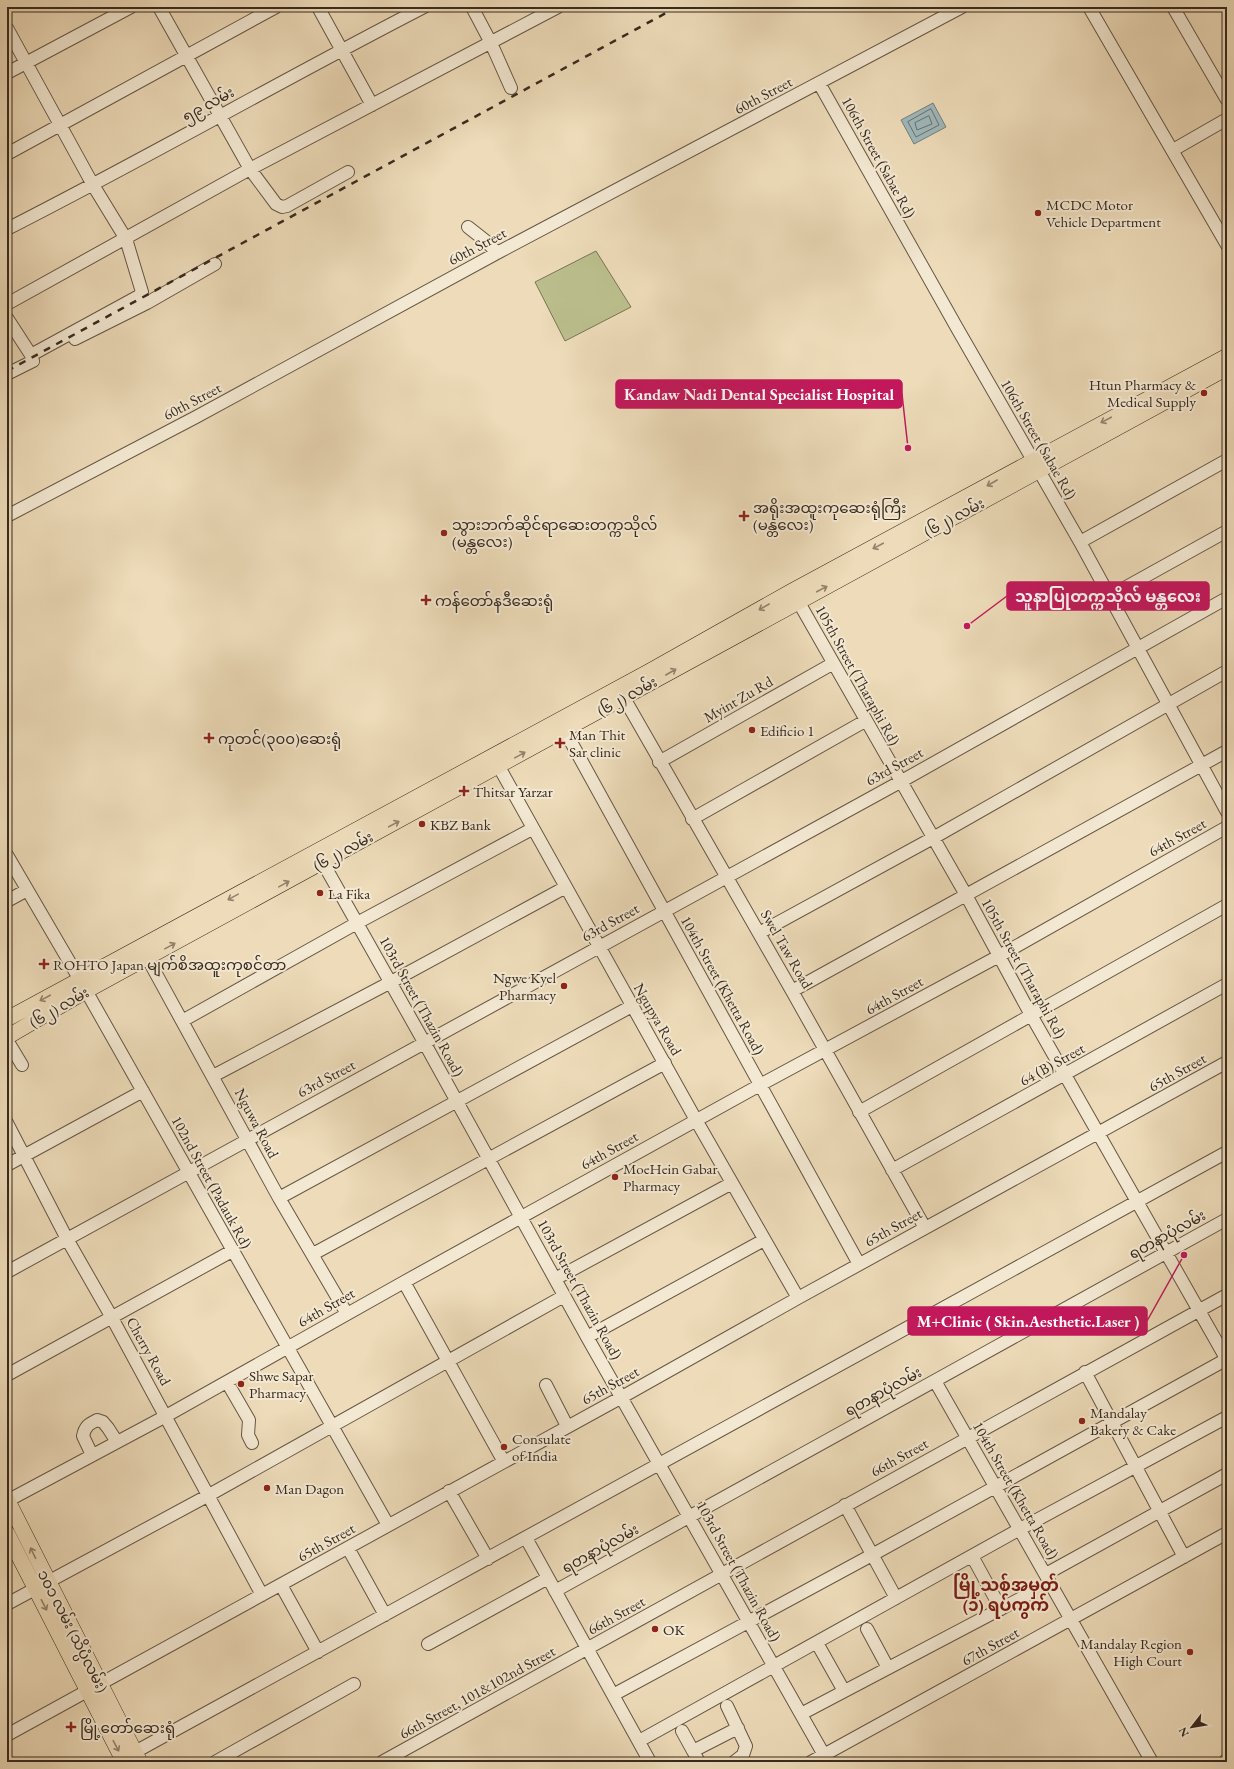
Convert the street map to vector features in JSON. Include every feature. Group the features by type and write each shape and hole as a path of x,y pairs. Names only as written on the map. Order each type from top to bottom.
{"main road":[{"name":"(၆၂) လမ်း","path":"1036,465 1227,356"},
{"name":"(၆၂) လမ်း","path":"7,1019 83,985 144,953 621,693 795,596 920,523 1227,368"},
{"name":"(၆၂) လမ်း","path":"7,1038 83,985"},
{"name":"၁၀၁ လမ်း (သိပ္ပံလမ်း)","path":"7,1500 41,1585 87,1691 133,1759"},
{"name":"၁၀၁ လမ်း (သိပ္ပံလမ်း)","path":"7,1533 41,1585 100,1684 133,1759"}],"street":[{"path":"7,73 131,7"},
{"path":"159,7 250,169 276,204 282,207 296,202 348,172"},
{"path":"7,154 276,7"},
{"path":"318,7 372,105"},
{"name":"၅၉ လမ်း","path":"7,229 93,185 220,115 424,7"},
{"path":"472,7 491,43 511,88"},
{"path":"7,304 250,169 558,7"},
{"name":"60th Street","path":"7,516 196,417 497,253 962,7"},
{"path":"1089,7 1227,245"},
{"path":"1173,7 1227,100"},
{"path":"7,28 93,185 126,239 144,298"},
{"name":"106th Street (Sabae Rd)","path":"819,83 1080,542 1227,812"},
{"path":"1173,150 1227,119"},
{"path":"468,227 487,242 497,253"},
{"path":"7,374 140,296 144,298 215,264"},
{"path":"7,318 32,358"},
{"path":"1080,542 1227,460"},
{"path":"1110,596 1227,531"},
{"name":"105th Street (Tharaphi Rd)","path":"795,596 832,664 966,895 1031,1015 1227,1359"},
{"name":"63rd Street","path":"7,1272 663,910 900,782 1227,598"},
{"name":"Myint Zu Rd","path":"659,762 832,664"},
{"path":"759,933 933,838 1227,671"},
{"name":"Swel Taw Road","path":"621,693 659,762 792,991 925,1228"},
{"path":"692,819 865,721"},
{"name":"104th Street (Khetta Road)","path":"562,725 859,1264"},
{"path":"792,991 1227,751"},
{"name":"Ngupya Road","path":"495,761 598,947 798,1298"},
{"name":"64th Street","path":"7,1500 166,1416 696,1120 999,956 1227,827"},
{"path":"182,1021 357,923 532,829"},
{"name":"102nd Street (Padauk Rd)","path":"7,855 83,985 388,1525"},
{"name":"103rd Street (Thazin Road)","path":"320,857 391,982 587,1337 690,1516 748,1622 827,1758"},
{"path":"213,1076 566,887"},
{"path":"7,901 27,890"},
{"path":"859,1112 1227,905"},
{"name":"Nguwa Road","path":"144,953 280,1198 348,1314"},
{"name":"64 (B) Street","path":"892,1170 1227,984"},
{"path":"280,1198 457,1103 632,1006"},
{"path":"7,1038 22,1065"},
{"name":"65th Street","path":"7,1735 622,1397 859,1264 1099,1134 1227,1062"},
{"path":"313,1254 488,1157 665,1063"},
{"path":"7,1166 143,1091"},
{"name":"Cherry Road","path":"7,1123 67,1239 166,1416 262,1595"},
{"path":"133,1759 318,1652 1227,1152"},
{"path":"555,1279 732,1183"},
{"name":"ရတနာပုံလမ်း","path":"555,1591 1227,1219"},
{"path":"587,1337 764,1240"},
{"path":"7,1375 111,1316 232,1251"},
{"path":"404,1282 504,1462"},
{"name":"66th Street","path":"587,1649 722,1575 845,1504 1227,1295"},
{"path":"7,1604 209,1495 564,1296"},
{"path":"613,1695 872,1555 1227,1359"},
{"path":"1085,1372 1184,1557"},
{"name":"104th Street (Khetta Road)","path":"935,1381 1152,1762"},
{"path":"226,1382 249,1420 248,1435 252,1443"},
{"path":"546,1385 567,1426"},
{"path":"639,1741 1020,1529 1227,1417"},
{"path":"92,1455 83,1436 86,1426 90,1423 98,1420 103,1422 117,1442"},
{"path":"1046,1574 1227,1474"},
{"path":"449,1492 488,1559"},
{"path":"845,1504 896,1598"},
{"name":"67th Street","path":"811,1762 827,1758 1071,1619 1227,1533"},
{"path":"526,1538 650,1762"},
{"path":"348,1548 385,1615"},
{"path":"972,1556 1001,1609"},
{"path":"428,1644 548,1578"},
{"path":"281,1585 318,1652"},
{"path":"801,1714 1029,1594"},
{"path":"867,1629 888,1668"},
{"path":"817,1643 844,1691"},
{"name":"66th Street, 101&102nd Street","path":"382,1762 587,1649"},
{"path":"215,1762 354,1684"},
{"path":"727,1706 746,1746 743,1755 734,1762"},
{"path":"682,1730 696,1757 738,1728"}],"green space":[{"path":"596,251 631,307 565,341 535,282"}],"water":[{"path":"933,103 946,127 914,144 901,120"}],"railway":[{"path":"7,371 677,7"}],"place":[{"name":"MCDC Motor Vehicle Department","path":"1038,213"},
{"name":"Htun Pharmacy & Medical Supply","path":"1204,393"},
{"name":"Kandaw Nadi Dental Specialist Hospital","path":"908,448"},
{"name":"အရိုးအထူးကုဆေးရုံကြီး (မန္တလေး)","path":"744,516"},
{"name":"သွားဘက်ဆိုင်ရာဆေးတက္ကသိုလ် (မန္တလေး)","path":"444,533"},
{"name":"ကန်တော်နဒီဆေးရုံ","path":"426,600"},
{"name":"သူနာပြုတက္ကသိုလ် မန္တလေး","path":"967,626"},
{"name":"Edificio 1","path":"752,730"},
{"name":"ကုတင်(၃၀၀)ဆေးရုံ","path":"209,738"},
{"name":"Man Thit Sar clinic","path":"560,743"},
{"name":"Thitsar Yarzar","path":"464,791"},
{"name":"KBZ Bank","path":"422,824"},
{"name":"La Fika","path":"320,893"},
{"name":"ROHTO Japan မျက်စိအထူးကုစင်တာ","path":"44,964"},
{"name":"Ngwe Kyel Pharmacy","path":"564,986"},
{"name":"MoeHein Gabar Pharmacy","path":"615,1177"},
{"name":"M+Clinic ( Skin.Aesthetic.Laser )","path":"1184,1255"},
{"name":"Shwe Sapar Pharmacy","path":"241,1384"},
{"name":"Mandalay Bakery & Cake","path":"1082,1421"},
{"name":"Consulate of India","path":"504,1447"},
{"name":"Man Dagon","path":"267,1488"},
{"name":"OK","path":"655,1629"},
{"name":"Mandalay Region High Court","path":"1190,1652"},
{"name":"မြို့တော်ဆေးရုံ","path":"71,1727"}],"district":[{"name":"မြို့သစ်အမှတ် (၁) ရပ်ကွက်","path":"1006,1595"}]}
